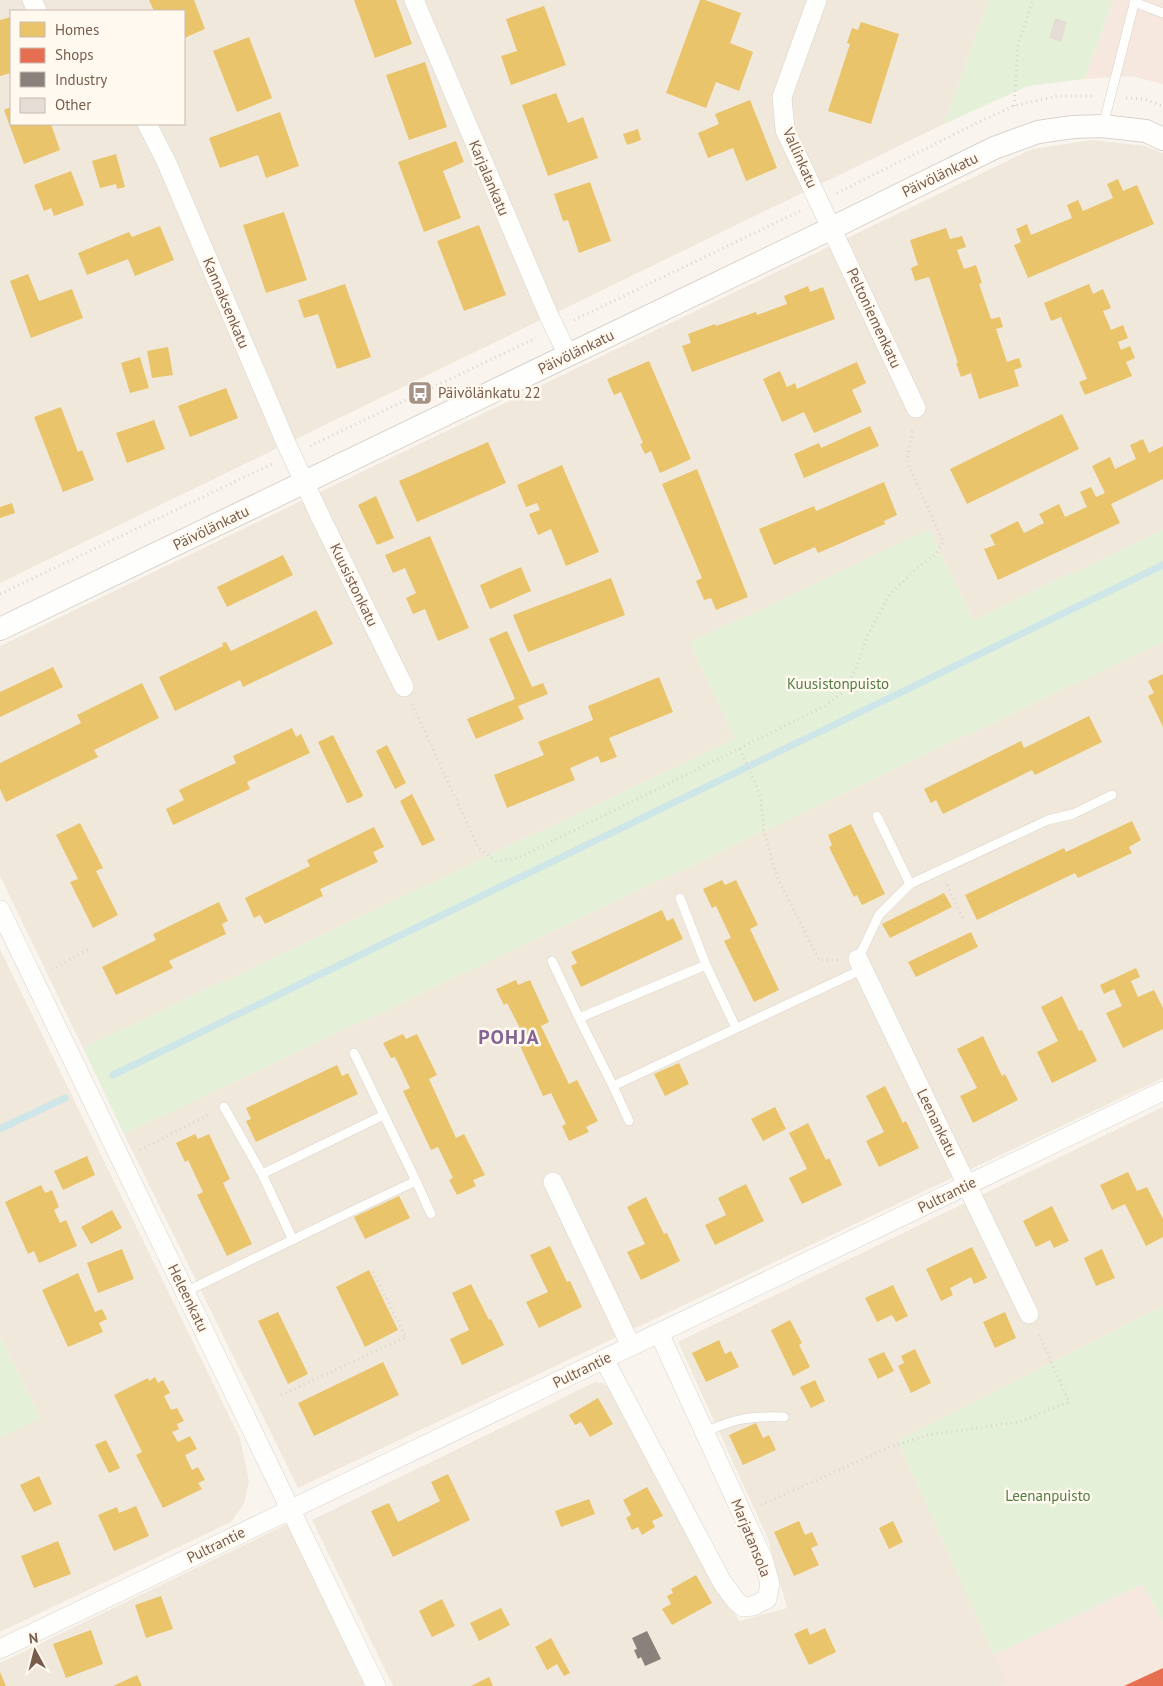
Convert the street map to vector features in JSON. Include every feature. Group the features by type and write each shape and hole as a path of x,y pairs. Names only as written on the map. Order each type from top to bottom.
{"street":[{"name":"Karjalankatu","path":"414,0 431,44 568,356"},
{"name":"Vallinkatu","path":"817,0 782,97 785,130 832,228"},
{"name":"Kannaksenkatu","path":"148,125 166,160 304,482"},
{"name":"Päivölänkatu","path":"0,629 568,356 994,148 1038,132 1073,127 1102,126 1146,131 1163,139"},
{"name":"Peltoniemenkatu","path":"832,228 916,408"},
{"name":"Kuusistonkatu","path":"304,482 404,687"},
{"name":"Heleenkatu","path":"0,910 8,945 34,980 376,1686"},
{"name":"Leenankatu","path":"861,964 1029,1314"},
{"name":"Pultrantie","path":"0,1648 1163,1091"},
{"path":"553,1182 631,1346"},
{"name":"Marjatansola","path":"604,1359 722,1582 736,1601 744,1607 753,1606 767,1598 770,1584 763,1559 659,1333"}],"lane":[{"path":"1102,126 1135,1 1163,13"},
{"path":"613,1086 736,1028 861,964 879,915 910,884 1048,820 1073,814 1112,795"},
{"path":"878,816 910,884"},
{"path":"680,898 706,965 736,1028"},
{"path":"552,961 629,1120"},
{"path":"579,1018 706,965"},
{"path":"354,1053 431,1214"},
{"path":"224,1107 262,1174 293,1240"},
{"path":"262,1174 384,1115"},
{"path":"185,1292 416,1181"},
{"path":"705,1432 726,1423 754,1416 784,1416"}],"path":[{"path":"1014,106 1018,44 1033,0"},
{"path":"0,594 555,329 1014,106 1057,96 1144,99 1163,106"},
{"path":"404,687 478,849 496,861 518,858 740,750 825,706 842,692 856,669 868,634 890,594 937,552 943,541 907,462 916,408"},
{"path":"740,750 761,800 764,832 777,877 819,960 861,964"},
{"path":"940,871 964,922"},
{"path":"34,980 88,949"},
{"path":"121,1160 224,1107"},
{"path":"282,1395 406,1337 373,1272"},
{"path":"742,1514 890,1447 927,1435 1019,1422 1070,1402 1029,1314"}],"shaded area":[{"path":"0,0 989,0 944,124 0,583"},
{"path":"1113,0 1163,0 1163,84 1132,76 1085,79"},
{"path":"1092,140 1145,146 1163,153 1163,530 973,620 929,530 690,643 735,739 83,1048 0,876 0,646 1032,149"},
{"path":"1163,642 1163,1078 298,1488 124,1134"},
{"path":"0,949 240,1438 249,1481 244,1504 231,1522 0,1632 0,1437 40,1418 0,1337"},
{"path":"1163,1107 1163,1306 898,1441 1007,1683 1001,1686 393,1686 312,1520 595,1382 603,1383 608,1387 739,1621 787,1608 768,1539 678,1342"},
{"path":"287,1524 364,1685 0,1686 0,1663"},
{"path":"1143,1584 1163,1623 1163,1686 1001,1686 1007,1683 994,1655"}],"green space":[{"path":"989,0 1113,0 1085,79 1028,86 944,124"},
{"name":"Kuusistonpuisto","path":"929,529 973,620 1163,530 1163,642 124,1134 83,1048 735,739 690,643"},
{"name":"Leenanpuisto","path":"1163,1306 1163,1623 1143,1584 994,1655 898,1441"},
{"path":"0,1337 40,1418 0,1437"}],"building: Homes":[{"path":"149,0 194,0 205,29 185,38 185,10 154,10"},
{"path":"354,0 396,0 412,44 375,58"},
{"path":"700,0 705,0 741,13 730,43 753,52 739,91 716,82 706,108 666,93"},
{"path":"544,6 566,65 511,85 501,56 517,51 506,19"},
{"path":"10,17 10,73 0,76 0,20"},
{"path":"861,22 899,34 871,124 828,111 850,44 847,43 852,28 858,30"},
{"path":"249,37 272,98 237,112 213,51"},
{"path":"425,62 447,127 409,140 386,75"},
{"path":"556,93 568,123 583,117 598,158 548,176 522,105"},
{"path":"750,100 777,168 746,181 733,148 708,158 698,133 719,124 715,114"},
{"path":"10,107 10,125 51,125 60,150 24,164 4,110"},
{"path":"280,112 299,166 266,178 258,155 220,168 209,138"},
{"path":"638,129 641,140 627,145 623,134"},
{"path":"456,141 464,162 443,171 461,218 424,232 398,162"},
{"path":"116,154 125,187 117,189 116,184 100,188 92,161"},
{"path":"71,171 84,205 54,216 51,208 44,211 34,185"},
{"path":"1118,179 1123,191 1137,185 1154,224 1028,278 1014,245 1021,242 1016,229 1027,224 1031,235 1072,218 1067,205 1078,200 1083,211 1113,198 1107,184"},
{"path":"590,182 611,241 579,253 568,220 563,221 554,194"},
{"path":"284,212 307,280 266,293 243,225"},
{"path":"479,225 506,295 464,311 437,241"},
{"path":"160,226 174,260 135,276 128,259 87,275 78,253 129,232 132,237"},
{"path":"946,228 950,239 962,236 966,247 957,250 964,269 976,265 982,283 979,284 991,319 1000,317 1003,327 996,329 1007,362 1019,358 1022,367 1014,370 1019,386 979,399 971,373 961,377 929,277 915,281 911,268 918,265 910,240"},
{"path":"28,274 39,301 72,289 83,318 31,338 10,281"},
{"path":"345,284 371,357 337,369 318,314 304,318 298,300"},
{"path":"1089,284 1093,294 1103,289 1111,308 1103,311 1111,330 1123,325 1128,338 1118,342 1121,350 1130,346 1135,358 1126,362 1132,376 1085,395 1079,382 1087,379 1061,317 1051,321 1044,303"},
{"path":"808,286 810,292 823,287 835,319 692,372 682,346 691,343 688,334 756,312 757,315 787,304 784,296"},
{"path":"168,347 173,375 152,378 147,351"},
{"path":"140,357 149,388 130,393 121,363"},
{"path":"649,361 691,459 660,473 651,451 645,454 640,444 643,443 621,392 614,395 607,379"},
{"path":"857,362 866,383 852,390 862,412 814,433 804,412 782,422 763,379 780,371 787,387 795,383 797,389"},
{"path":"226,388 238,418 190,437 178,406"},
{"path":"61,407 78,452 82,450 94,480 63,492 34,417"},
{"path":"1062,414 1079,449 967,504 950,469"},
{"path":"154,420 165,449 127,463 116,433"},
{"path":"870,426 879,446 804,478 794,454 819,443 821,448"},
{"path":"1143,439 1149,453 1163,446 1163,479 1111,504 1120,523 998,580 984,549 995,545 990,535 1018,521 1024,533 1044,523 1039,514 1059,504 1065,517 1087,507 1080,492 1091,487 1096,497 1105,493 1092,466 1110,457 1115,469 1136,459 1130,445"},
{"path":"488,442 506,483 417,522 399,481"},
{"path":"562,465 599,552 566,566 551,529 538,535 529,514 540,510 537,503 526,507 517,485"},
{"path":"697,469 748,597 716,610 711,598 704,600 696,581 702,578 662,484"},
{"path":"884,482 897,515 884,521 885,524 818,553 815,547 774,565 759,529 814,506 816,511"},
{"path":"376,496 394,538 377,545 358,505"},
{"path":"12,503 15,513 0,518 0,507"},
{"path":"430,536 469,628 438,641 425,609 413,614 406,598 416,593 405,568 393,573 385,555"},
{"path":"283,555 293,575 227,607 217,587"},
{"path":"521,567 531,591 490,609 480,585"},
{"path":"611,578 625,615 528,652 513,615"},
{"path":"316,610 333,644 243,687 240,680 175,711 159,677 223,646 222,643 226,642 231,651"},
{"path":"507,631 532,687 543,683 548,694 518,706 524,719 476,739 467,719 515,699 489,639"},
{"path":"53,667 63,687 0,717 0,692"},
{"path":"1163,674 1163,727 1148,696 1154,693 1148,681"},
{"path":"659,677 673,712 609,738 617,757 601,763 598,756 570,768 575,780 507,808 494,775 544,755 538,742 593,720 588,706"},
{"path":"142,683 159,718 94,750 98,757 6,802 0,789 0,763 81,723 77,715"},
{"path":"1089,716 1102,742 1035,775 1032,770 943,814 936,800 931,803 924,789 1021,741 1024,748"},
{"path":"292,728 296,737 301,734 310,753 247,782 250,789 173,825 166,809 184,800 179,790 236,763 233,756"},
{"path":"333,735 363,795 348,803 318,742"},
{"path":"387,745 406,783 395,789 376,751"},
{"path":"412,794 435,840 422,846 400,801"},
{"path":"1132,821 1141,840 1129,847 1132,853 1078,878 1075,873 977,920 965,895 1064,848 1066,852"},
{"path":"80,823 103,868 96,871 118,915 93,928 70,882 78,879 56,835"},
{"path":"851,824 885,894 862,905 857,895 854,897 829,847 832,845 828,835"},
{"path":"374,827 384,847 373,852 378,862 320,889 323,896 265,924 260,915 254,918 245,898 310,866 307,860"},
{"path":"722,880 725,885 736,880 758,925 750,929 779,990 754,1002 724,941 731,938 716,906 712,908 703,889"},
{"path":"944,893 952,907 890,938 882,924"},
{"path":"219,902 228,921 222,924 226,934 169,961 173,968 116,995 102,967 156,940 153,934"},
{"path":"662,910 667,921 673,918 683,939 581,987 571,966 577,963 571,952"},
{"path":"971,932 978,947 916,977 908,962"},
{"path":"1136,968 1140,977 1131,981 1138,997 1154,990 1163,1008 1163,1029 1123,1048 1106,1013 1122,1006 1114,989 1104,994 1100,985"},
{"path":"516,980 518,985 530,980 549,1022 541,1026 569,1084 577,1080 598,1121 586,1127 589,1132 569,1141 562,1126 566,1124 551,1093 543,1096 516,1037 523,1034 507,1003 504,1005 496,989"},
{"path":"1062,996 1079,1031 1082,1030 1097,1061 1052,1083 1037,1052 1058,1041 1041,1007"},
{"path":"403,1034 406,1039 417,1034 437,1075 429,1079 456,1138 464,1134 485,1175 473,1180 476,1186 457,1195 449,1180 453,1178 438,1147 431,1150 403,1091 410,1088 395,1057 391,1058 383,1043"},
{"path":"983,1036 1002,1076 1005,1074 1018,1100 973,1123 960,1096 977,1088 957,1049"},
{"path":"679,1063 689,1084 665,1096 654,1074"},
{"path":"337,1065 342,1076 348,1073 358,1094 256,1142 246,1121 251,1119 246,1108"},
{"path":"885,1086 903,1123 906,1121 919,1148 879,1167 866,1141 884,1132 866,1096"},
{"path":"775,1107 786,1129 763,1141 751,1119"},
{"path":"808,1123 826,1160 829,1158 842,1185 802,1204 789,1178 807,1169 789,1133"},
{"path":"195,1134 198,1139 209,1134 230,1179 223,1183 252,1244 227,1256 197,1195 203,1192 188,1160 185,1162 176,1143"},
{"path":"87,1156 95,1175 63,1190 54,1171"},
{"path":"1128,1172 1137,1191 1147,1187 1163,1219 1163,1237 1146,1246 1125,1204 1112,1210 1100,1185"},
{"path":"746,1184 764,1221 715,1245 705,1225 726,1215 718,1198"},
{"path":"41,1185 45,1193 52,1190 59,1207 54,1210 60,1223 66,1220 77,1246 39,1263 34,1251 28,1254 5,1202"},
{"path":"399,1196 410,1218 365,1239 354,1217"},
{"path":"646,1197 664,1234 667,1233 680,1261 641,1280 627,1252 645,1244 627,1207"},
{"path":"1052,1206 1069,1241 1054,1248 1050,1240 1036,1247 1023,1221"},
{"path":"112,1210 122,1228 91,1244 81,1227"},
{"path":"550,1246 567,1282 570,1281 582,1307 539,1328 526,1302 548,1292 530,1255"},
{"path":"972,1247 987,1278 974,1284 971,1277 950,1288 953,1295 941,1301 926,1269"},
{"path":"122,1249 134,1279 98,1293 87,1263"},
{"path":"1102,1249 1115,1278 1096,1286 1084,1258"},
{"path":"369,1270 398,1330 365,1347 336,1287"},
{"path":"78,1273 95,1312 102,1309 107,1319 99,1323 103,1332 68,1347 42,1290"},
{"path":"471,1284 504,1345 462,1365 450,1339 469,1330 452,1293"},
{"path":"893,1285 908,1316 896,1322 892,1315 877,1322 865,1298"},
{"path":"278,1312 308,1374 288,1384 258,1321"},
{"path":"1005,1312 1016,1338 995,1348 983,1322"},
{"path":"790,1320 802,1343 799,1345 810,1367 793,1376 771,1330"},
{"path":"719,1340 725,1354 731,1351 739,1367 706,1382 692,1353"},
{"path":"915,1349 931,1383 911,1393 898,1366 904,1363 901,1356"},
{"path":"884,1352 894,1371 878,1379 868,1359"},
{"path":"383,1362 399,1395 314,1436 298,1403"},
{"path":"155,1377 158,1383 163,1380 170,1393 164,1396 171,1410 177,1408 184,1421 177,1424 179,1429 172,1432 178,1442 190,1436 197,1449 185,1455 192,1470 198,1467 205,1480 198,1483 202,1489 163,1508 136,1455 142,1452 114,1395 148,1378 149,1381"},
{"path":"815,1380 825,1401 811,1408 800,1387"},
{"path":"598,1398 613,1424 590,1437 581,1422 575,1425 569,1415"},
{"path":"756,1423 763,1438 769,1435 776,1450 743,1465 729,1435"},
{"path":"106,1440 120,1468 109,1473 95,1445"},
{"path":"448,1474 470,1520 393,1557 371,1511 389,1503 398,1522 440,1501 431,1482"},
{"path":"39,1476 52,1504 34,1512 20,1485"},
{"path":"647,1487 663,1516 652,1521 655,1527 642,1535 638,1527 632,1530 626,1518 631,1515 623,1500"},
{"path":"589,1499 595,1514 561,1527 555,1511"},
{"path":"136,1506 149,1536 114,1551 98,1515 117,1507 119,1513"},
{"path":"799,1521 805,1535 812,1532 818,1545 811,1548 819,1565 794,1576 774,1532"},
{"path":"893,1521 903,1542 889,1549 879,1528"},
{"path":"58,1541 71,1574 34,1588 21,1556"},
{"path":"696,1575 712,1603 672,1625 662,1609 671,1604 667,1596 673,1593 671,1589"},
{"path":"161,1596 173,1629 146,1638 135,1605"},
{"path":"442,1599 455,1626 432,1637 419,1611"},
{"path":"501,1608 510,1625 479,1641 470,1623"},
{"path":"807,1628 810,1635 825,1628 836,1652 809,1665 794,1634"},
{"path":"91,1630 103,1664 66,1678 53,1644"},
{"path":"551,1638 570,1673 564,1676 557,1664 547,1670 535,1647"},
{"path":"0,1672 6,1686 0,1686"},
{"path":"137,1675 142,1686 113,1686"},
{"path":"489,1677 493,1686 471,1686"}],"building: Shops":[{"path":"1163,1668 1163,1686 1124,1686"}],"building: Industry":[{"path":"647,1631 661,1659 645,1666 641,1657 638,1659 634,1650 637,1649 632,1638"}],"building: Other":[{"path":"1055,18 1067,22 1061,42 1049,38"}],"waterway":[{"path":"113,1075 1163,565"},
{"path":"0,1129 65,1098"}],"place":[{"name":"Päivölänkatu 22","path":"420,393"}],"district":[{"name":"POHJA","path":"509,1037"}]}
